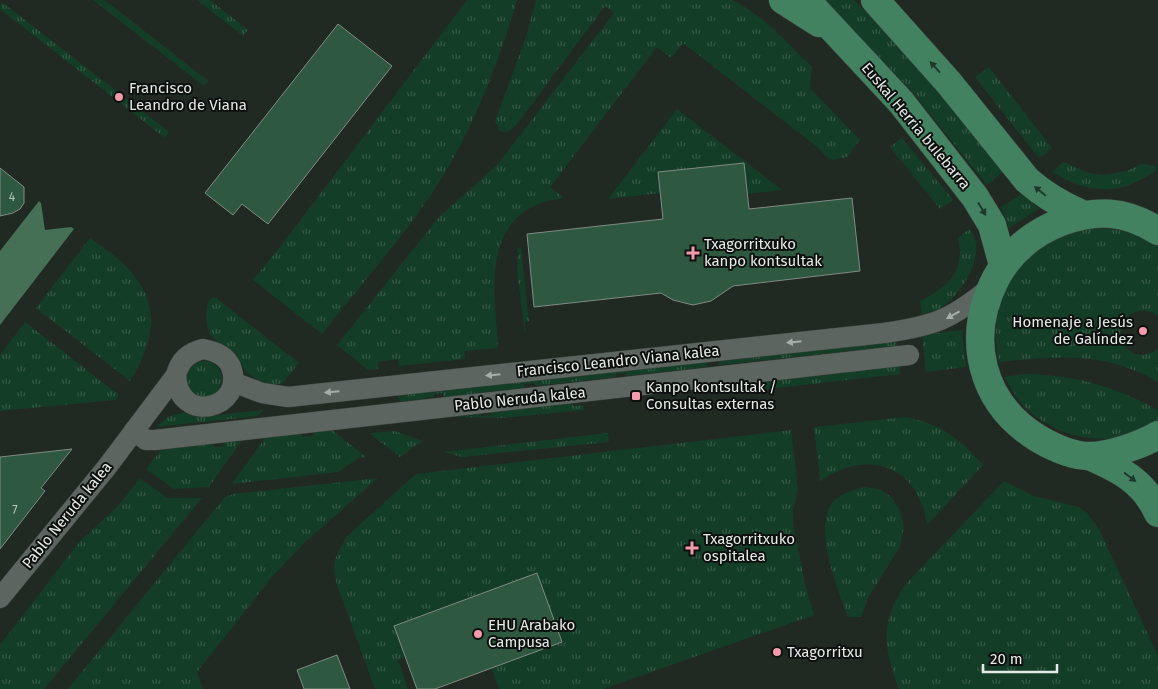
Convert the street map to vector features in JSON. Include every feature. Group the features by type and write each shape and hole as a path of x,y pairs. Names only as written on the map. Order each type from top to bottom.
{"main road":[{"path":"783,0 839,38"},
{"name":"Euskal Herria bulebarra","path":"806,0 900,102 975,197 992,225 998,276"},
{"path":"875,0 949,83 1027,180 1042,193 1061,205 1082,214"},
{"path":"1158,230 1139,221 1104,212 1082,214 1038,233 1024,243 998,276 983,307 979,335 979,352 991,388 1012,418 1026,431 1047,443 1089,456 1131,476 1146,491 1158,513"},
{"path":"1089,456 1135,446 1158,436"}],"street":[{"name":"Francisco Leandro Viana kalea","path":"233,382 262,393 288,397 884,333 917,328 946,319 964,309 998,276"},
{"path":"148,414 168,407 191,404 209,407 218,404 225,398 233,382 233,372 229,363 222,355 208,350 193,352 178,365 176,375 179,392 191,404"},
{"name":"Pablo Neruda kalea","path":"134,431 146,440 155,440 909,355"},
{"name":"Pablo Neruda kalea","path":"0,598 148,414 176,375"}],"green space":[{"path":"93,0 105,0 208,81 204,86"},
{"path":"197,0 210,0 248,30 243,36"},
{"path":"467,0 517,0 502,48 484,95 463,140 425,204 322,334 253,280"},
{"path":"536,0 732,0 765,21 812,67 810,88 860,140 847,157 830,160 816,146 683,43 671,58 657,47 550,187 564,198 534,206 517,218 506,233 499,250 495,269 495,309 498,348 464,351 465,359 399,366 398,359 378,362 378,369 368,370 337,345 439,217 498,164 614,13 605,6 516,125 509,131 503,132 500,131 495,122 526,37"},
{"path":"822,0 854,0 928,76 1004,171 987,185 910,89"},
{"path":"2,2 169,132 165,138 0,9"},
{"path":"989,67 1052,148 1039,158 975,77"},
{"path":"677,109 782,190 747,194 744,163 658,172 660,193 608,199"},
{"path":"902,138 953,200 940,209 890,147"},
{"path":"1063,162 1089,173 1104,175 1127,171 1141,164 1156,166 1156,170 1130,185 1117,188 1092,188 1079,185 1052,172"},
{"path":"1023,193 1039,209 1009,228 1001,207"},
{"path":"1088,228 1107,228 1124,231 1158,243 1158,316 1146,311 1136,312 1128,316 1123,323 1121,332 1122,341 1127,349 1136,354 1148,354 1158,348 1158,382 1138,372 1100,360 1041,358 999,362 996,324 999,307 1013,274 1024,260 1038,248 1066,233"},
{"path":"969,229 975,239 976,252 973,266 966,281 945,305 934,312 922,315 920,301 946,284 957,269 960,249 958,238"},
{"path":"90,238 127,268 139,283 148,299 151,317 149,336 142,358 130,381 36,308"},
{"path":"518,248 521,248 529,321 525,322 525,334 517,271"},
{"path":"211,298 216,298 299,363 282,384 272,384 257,380 246,371 228,350 217,342 210,332 206,315"},
{"path":"25,322 119,395 115,400 0,411 0,355"},
{"path":"962,330 966,367 926,372 922,335"},
{"path":"896,338 897,346 719,365 718,357"},
{"path":"706,359 707,367 627,376 626,373 616,374 616,377 536,386 534,383 524,384 524,388 444,397 443,393 434,394 434,397 402,402 398,398 399,394"},
{"path":"204,361 216,367 222,379 216,391 204,397 192,391 186,379 192,367"},
{"path":"900,366 900,374 724,394 723,386 756,382 757,385 766,384 766,381"},
{"path":"1025,374 1075,379 1107,387 1154,408 1158,411 1158,423 1142,431 1107,439 1072,435 1040,419 1026,408 1017,398 1004,377"},
{"path":"572,403 573,406 584,405 584,410 503,418 454,417 481,413 481,416 491,415 492,412"},
{"path":"263,410 258,416 156,427 168,417 181,413 208,416"},
{"path":"906,417 930,424 949,434 966,447 983,465 927,525 922,505 914,488 902,476 888,468 873,465 856,466 838,471 820,481 814,427"},
{"path":"332,430 366,457 359,458 338,472 232,484 265,438 302,434 303,437 313,436 313,432"},
{"path":"791,430 798,489 793,511 793,523 805,584 814,615 603,689 499,689 492,669 562,642 537,573 395,626 405,657 398,660 408,689 375,689 337,585 334,570 335,559 346,537 416,474"},
{"path":"395,431 422,441 400,457 369,433"},
{"path":"608,433 609,442 462,457 444,452"},
{"path":"242,440 209,487 174,489 146,469 161,450 214,443 214,447 224,446 224,442"},
{"path":"140,478 167,498 202,498 44,689 0,689 0,645 81,540 118,506"},
{"path":"378,478 304,543 272,577 197,672 203,689 68,689 225,497 233,494"},
{"path":"1004,481 1034,496 1079,507 1087,513 1099,529 1158,656 1158,689 899,689 887,649 886,637 887,625 896,600 904,586"},
{"path":"864,487 880,489 892,498 900,511 904,527 900,547 869,596 861,617 848,617 833,574 826,540 826,524 829,510 836,499 846,493"}],"shaded area":[{"path":"39,201 41,203 45,230 71,227 74,229 0,325 0,251"}],"building":[{"path":"338,24 392,66 268,224 242,204 233,215 205,193"},
{"name":"Txagorritxuko kanpo kontsultak","path":"744,163 749,209 852,198 860,271 733,286 711,301 693,305 673,300 661,293 534,307 527,234 663,219 658,172"},
{"path":"0,168 24,187 24,203 20,209 13,213 0,216"},
{"path":"72,449 41,488 45,491 0,549 0,457"},
{"name":"EHU Arabako Campusa","path":"537,573 562,642 435,689 417,689 394,626"},
{"path":"337,655 350,689 304,689 297,670"}],"place":[{"name":"Francisco Leandro de Viana","path":"119,97"},
{"name":"Txagorritxuko kanpo kontsultak","path":"693,253"},
{"name":"Homenaje a Jesús de Galíndez","path":"1143,331"},
{"name":"Kanpo kontsultak / Consultas externas","path":"636,396"},
{"name":"Txagorritxuko ospitalea","path":"692,548"},
{"name":"EHU Arabako Campusa","path":"478,634"},
{"name":"Txagorritxu","path":"777,652"}]}
